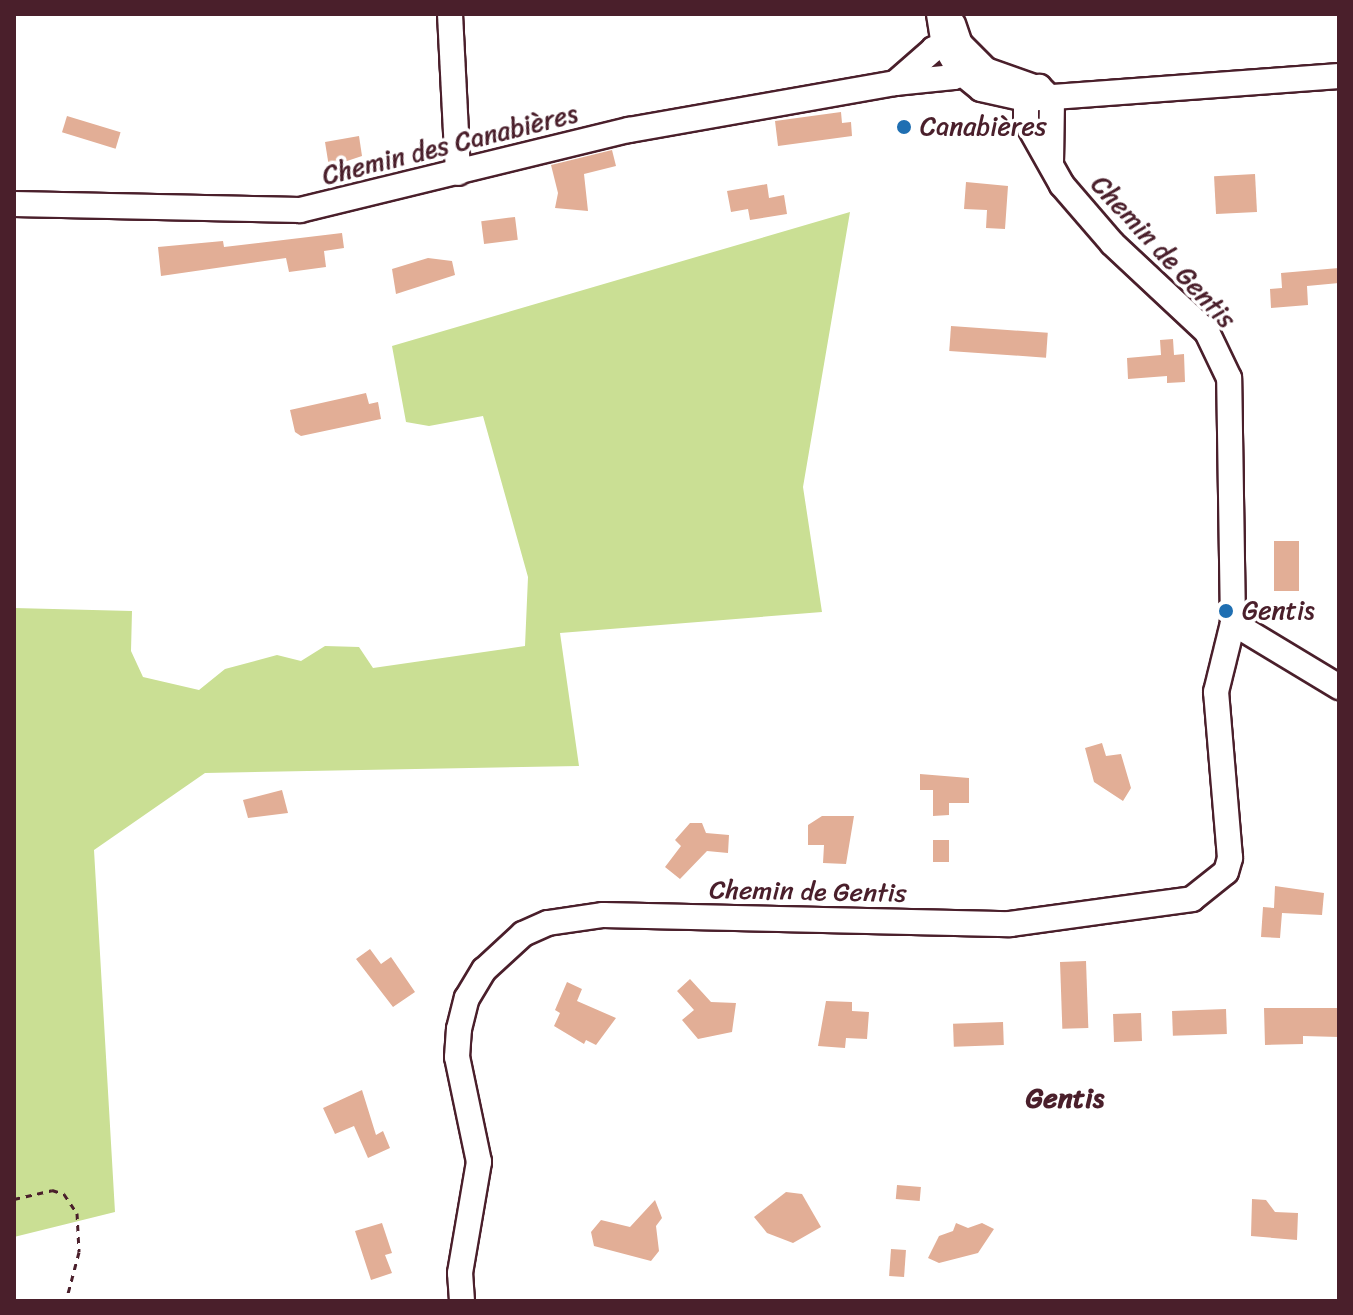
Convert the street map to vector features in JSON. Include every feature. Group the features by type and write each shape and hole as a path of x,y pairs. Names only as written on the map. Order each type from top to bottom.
{"street":[{"path":"450,14 458,173"},
{"path":"939,14 958,54 1003,80 1039,95 1339,76"},
{"path":"949,14 958,54"},
{"name":"Chemin des Canabières","path":"895,83 958,54"},
{"name":"Chemin des Canabières","path":"14,204 300,210 629,130 895,83 943,79 958,54"},
{"name":"Chemin de Gentis","path":"462,1301 460,1273 479,1162 457,1057 459,1029 467,998 501,950 548,923 573,917 1010,924 1192,899 1218,881 1230,858 1216,692 1233,623 1232,398 1222,357 1187,310 1089,219 1051,161 1039,95"},
{"path":"1233,623 1339,687"}],"path":[{"path":"14,1199 52,1190 64,1194 77,1213 79,1252 66,1301"}],"green space":[{"path":"850,212 803,487 822,612 560,633 579,766 205,773 94,850 115,1212 14,1237 14,608 132,611 131,651 143,677 199,690 225,669 277,655 301,661 325,646 359,647 373,668 525,646 528,577 483,416 429,426 406,422 392,346"}],"building":[{"path":"841,112 842,123 851,122 852,136 778,146 775,121"},
{"path":"67,116 121,132 116,149 62,132"},
{"path":"359,136 362,156 329,167 325,142"},
{"path":"612,150 616,166 584,174 588,211 555,208 558,193 551,165"},
{"path":"1255,174 1257,212 1216,214 1214,176"},
{"path":"966,182 1008,186 1005,229 986,228 987,210 964,209"},
{"path":"767,184 769,198 784,195 787,214 750,220 748,209 731,212 727,191"},
{"path":"515,217 518,240 484,244 481,221"},
{"path":"342,233 344,248 324,251 326,267 289,272 286,258 161,276 158,247 223,241 224,247"},
{"path":"428,258 452,261 455,275 396,294 392,269"},
{"path":"1339,268 1339,283 1307,286 1308,305 1271,308 1270,289 1282,288 1281,273"},
{"path":"951,326 1048,333 1046,358 949,351"},
{"path":"1173,339 1174,355 1184,354 1185,382 1167,383 1167,376 1128,379 1127,358 1161,355 1160,340"},
{"path":"366,393 369,404 378,402 381,419 301,436 295,432 290,410"},
{"path":"1274,541 1299,541 1299,591 1274,591"},
{"path":"1102,743 1106,756 1121,754 1131,788 1123,801 1094,782 1085,748"},
{"path":"920,774 969,778 969,803 949,803 949,815 933,816 933,790 920,790"},
{"path":"282,790 288,813 248,818 243,800"},
{"path":"822,816 854,816 846,864 823,863 824,845 808,845 808,825"},
{"path":"690,823 702,823 706,833 729,835 728,853 707,851 680,879 665,867 681,846 675,840"},
{"path":"933,840 949,840 949,862 933,862"},
{"path":"1275,886 1324,893 1322,915 1282,913 1280,938 1261,937 1263,907 1274,908"},
{"path":"370,949 381,964 391,957 415,992 393,1007 356,959"},
{"path":"1086,961 1088,1028 1062,1029 1060,962"},
{"path":"690,979 711,1002 736,1003 732,1032 698,1039 682,1020 694,1010 677,991"},
{"path":"567,982 582,989 577,1001 616,1018 596,1045 586,1040 584,1044 554,1026 560,1013 555,1010"},
{"path":"826,1001 852,1002 852,1011 869,1012 867,1039 846,1038 845,1048 818,1046"},
{"path":"1264,1008 1339,1008 1339,1037 1303,1036 1303,1044 1265,1045"},
{"path":"1226,1009 1227,1034 1173,1036 1172,1011"},
{"path":"1141,1013 1142,1041 1114,1042 1113,1014"},
{"path":"1003,1022 1004,1045 954,1047 953,1024"},
{"path":"362,1090 376,1135 383,1131 390,1148 368,1158 354,1126 335,1134 323,1108"},
{"path":"897,1185 921,1187 920,1201 896,1199"},
{"path":"786,1192 802,1194 821,1227 793,1243 767,1233 754,1217"},
{"path":"1252,1199 1266,1200 1275,1212 1298,1213 1297,1240 1251,1236"},
{"path":"655,1200 662,1218 656,1226 659,1251 651,1261 594,1246 591,1232 601,1220 630,1227"},
{"path":"382,1223 392,1253 385,1255 392,1273 371,1280 355,1231"},
{"path":"956,1223 968,1228 982,1223 994,1229 978,1253 939,1263 928,1258 939,1236 953,1231"},
{"path":"891,1249 906,1250 904,1277 889,1276"}],"place":[{"name":"Canabières","path":"904,127"},
{"name":"Gentis","path":"1226,611"}],"district":[{"name":"Gentis","path":"1065,1098"}]}
